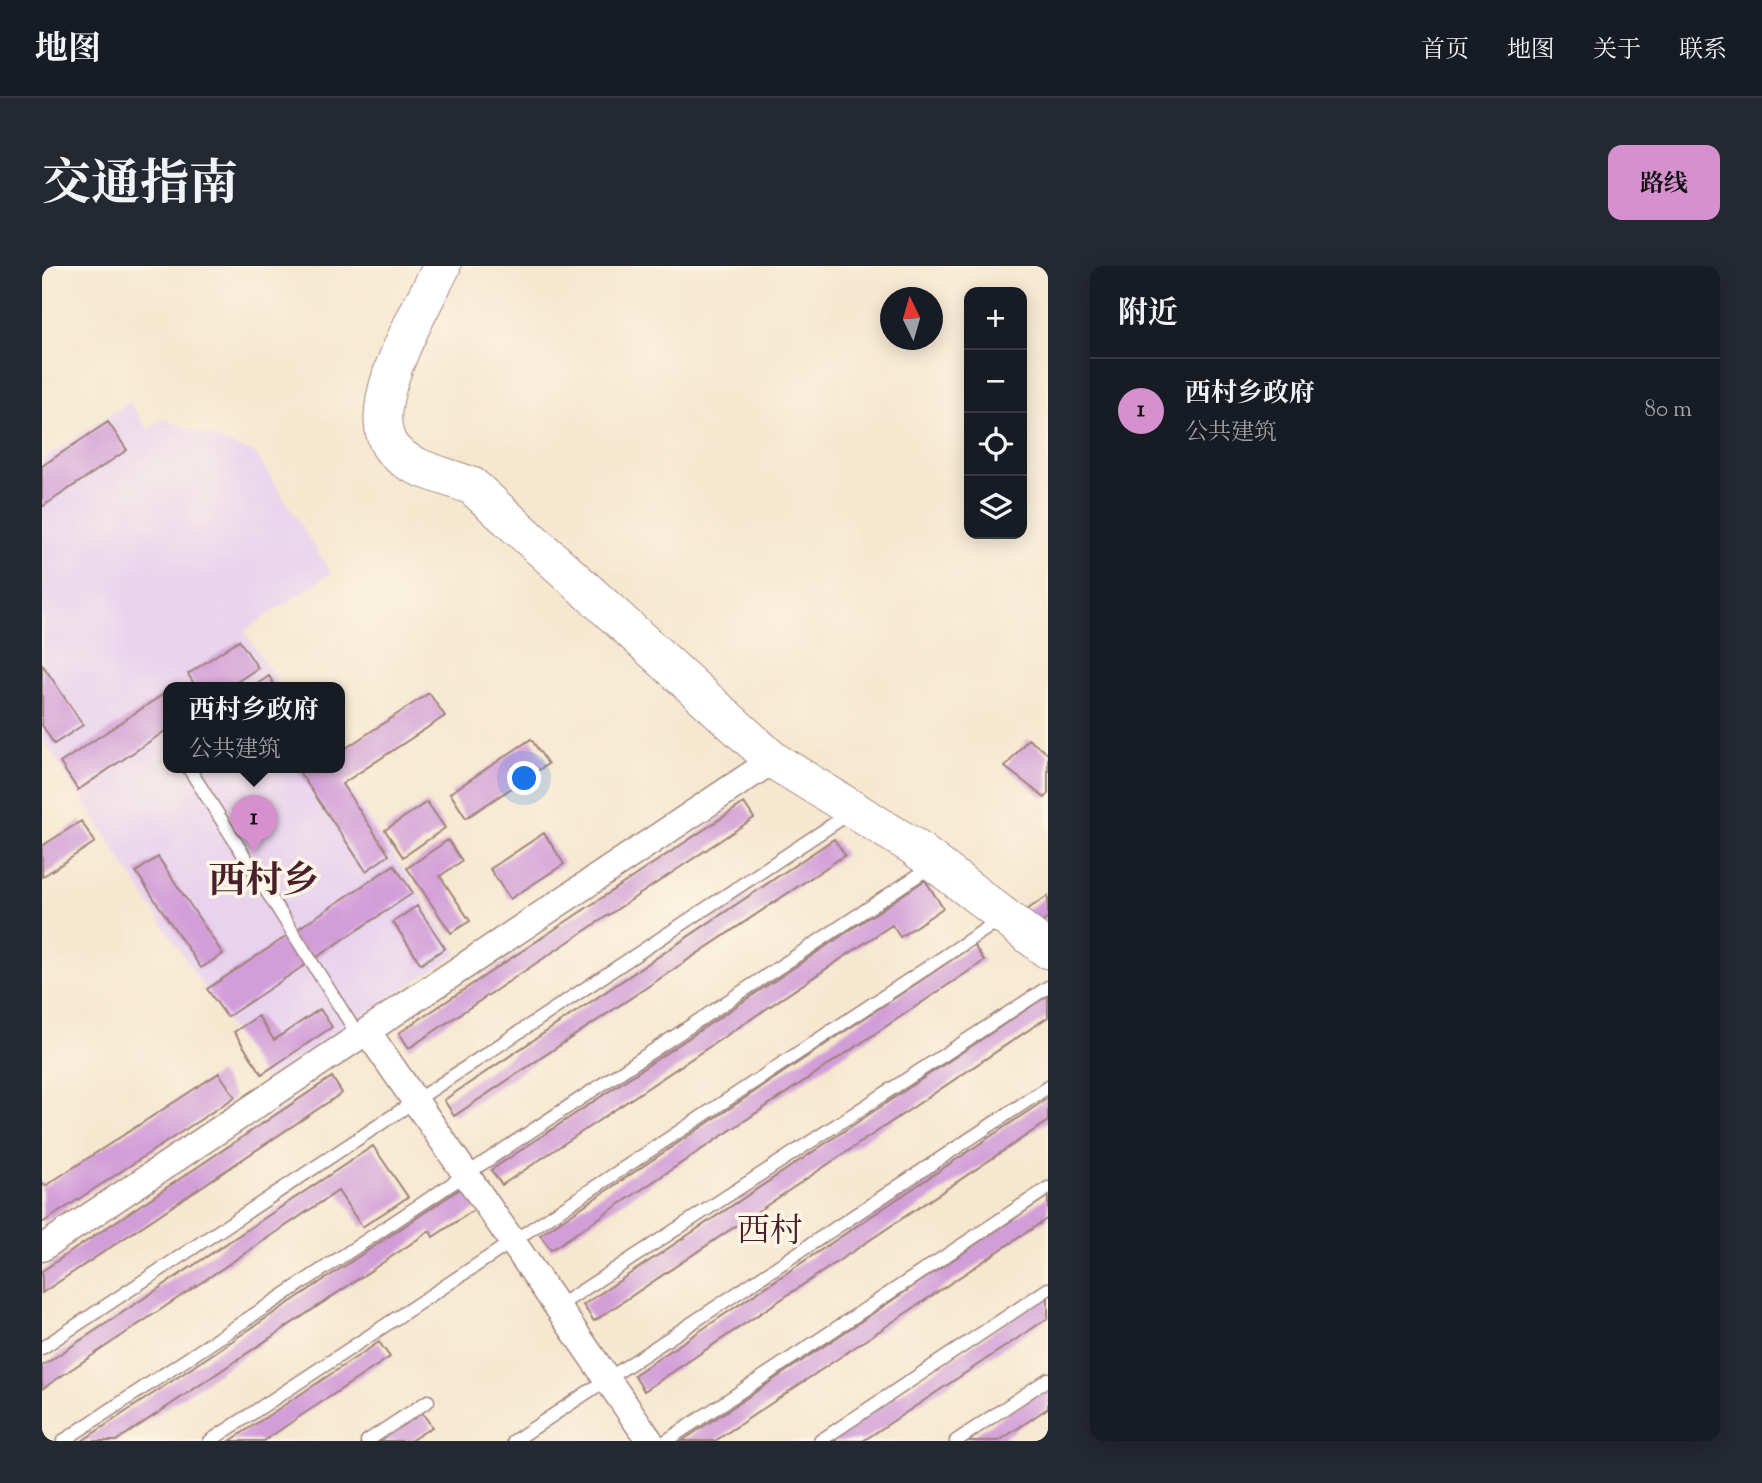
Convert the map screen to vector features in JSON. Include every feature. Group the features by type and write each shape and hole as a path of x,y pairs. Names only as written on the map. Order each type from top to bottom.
{"street":[{"path":"442,266 393,370 382,406 384,432 393,450 410,463 472,486 774,760 855,809 936,864 1048,950"},
{"path":"42,1248 774,760"},
{"path":"363,1034 415,1101 650,1441"}],"lane":[{"path":"192,773 363,1034"},
{"path":"42,1348 855,809"},
{"path":"63,1441 936,864"},
{"path":"210,1441 1004,916"},
{"path":"557,1307 1048,988"},
{"path":"514,1441 1048,1087"},
{"path":"666,1441 1048,1188"},
{"path":"820,1441 1048,1289"},
{"path":"956,1441 1048,1380"},
{"path":"367,1441 428,1401"}],"shaded area":[{"path":"129,402 148,429 164,419 256,454 331,573 244,631 278,682 163,682 163,773 339,773 458,953 264,1080 42,738 42,460"}],"building":[{"path":"108,422 127,450 42,507 42,466"},
{"path":"239,640 258,668 237,682 193,682 188,674"},
{"path":"42,664 83,725 54,744 42,725"},
{"path":"269,676 273,682 260,682"},
{"path":"429,693 445,716 342,784 389,855 366,871 300,773 345,773 345,749"},
{"path":"163,694 163,732 78,790 60,763"},
{"path":"531,739 548,764 466,818 450,793"},
{"path":"1028,739 1048,754 1048,794 1045,798 1005,767"},
{"path":"427,802 445,828 403,857 385,830"},
{"path":"744,803 754,818 409,1048 399,1033"},
{"path":"81,821 95,842 42,877 42,846"},
{"path":"544,833 564,864 510,899 490,869"},
{"path":"834,839 845,855 454,1116 444,1100"},
{"path":"448,840 462,861 440,876 470,921 451,933 407,868"},
{"path":"158,857 223,954 201,968 136,872"},
{"path":"394,865 413,893 227,1017 207,989"},
{"path":"925,880 943,908 900,937 892,925 502,1185 491,1170"},
{"path":"1048,896 1048,918 1028,932 1017,916"},
{"path":"417,906 445,948 421,964 393,922"},
{"path":"974,945 984,961 551,1250 540,1235"},
{"path":"1048,995 1048,1017 594,1321 583,1305"},
{"path":"320,1009 332,1027 262,1074 234,1032 258,1016 274,1040"},
{"path":"219,1073 235,1097 42,1223 42,1182 45,1186"},
{"path":"332,1077 342,1093 42,1293 42,1271"},
{"path":"1048,1098 1048,1121 644,1391 634,1375"},
{"path":"373,1146 408,1197 362,1227 338,1191 42,1389 42,1366"},
{"path":"463,1187 477,1208 433,1237 430,1231 116,1441 82,1441"},
{"path":"1048,1196 1048,1218 715,1441 682,1441"},
{"path":"1048,1295 1048,1318 863,1441 829,1441"},
{"path":"379,1342 390,1357 264,1441 230,1441"},
{"path":"1048,1386 1048,1408 999,1441 965,1441"},
{"path":"421,1411 432,1427 410,1441 377,1441"}],"place":[{"name":"西村乡政府","path":"254,853"}],"district":[{"name":"西村乡","path":"264,883"},
{"name":"西村","path":"770,1233"}]}
